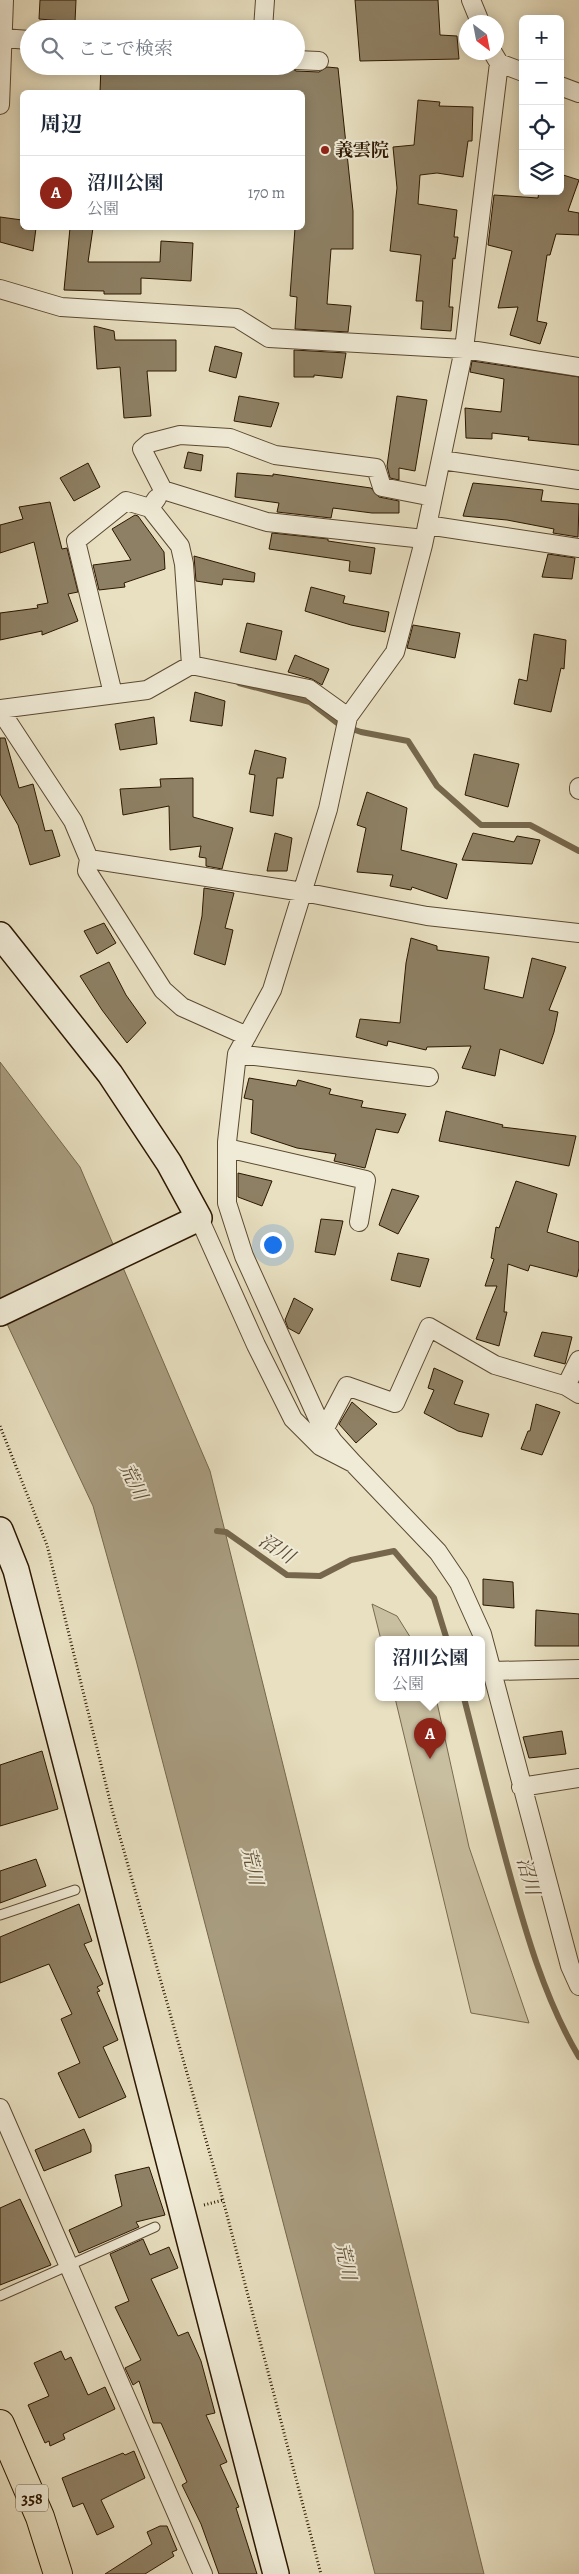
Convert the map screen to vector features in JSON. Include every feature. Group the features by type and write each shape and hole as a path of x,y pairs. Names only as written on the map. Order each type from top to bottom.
{"highway":[{"name":"358","path":"0,2424 40,2517 58,2574"}],"street":[{"path":"0,105 4,0"},
{"path":"263,20 265,0"},
{"path":"471,0 477,15"},
{"path":"3,38 20,39"},
{"path":"305,60 319,61"},
{"path":"483,1636 459,1583 438,1552 352,1463 325,1428 244,1256 227,1203 226,1148 237,1054 272,990 328,809 348,718 395,652 425,532 464,349 496,60"},
{"path":"500,60 519,70"},
{"path":"564,88 579,94"},
{"path":"0,289 60,307 237,318 269,338 464,349 579,367"},
{"path":"433,497 382,487 376,468 275,455 230,438 180,435 149,443 142,449 164,490 267,522 425,532 579,548"},
{"path":"441,460 579,480"},
{"path":"150,508 164,490"},
{"path":"112,694 76,541 126,500 150,508 180,546 184,564 191,665"},
{"path":"247,1036 182,1007 163,990 87,870 89,859 73,821 0,710 147,690 191,665 309,689 348,718"},
{"path":"89,859 303,892 427,916 579,933"},
{"path":"0,935 110,1074 169,1163 190,1223 256,1345 293,1419 320,1446 352,1463"},
{"path":"237,1054 429,1077"},
{"path":"226,1148 366,1180 359,1222"},
{"path":"0,1313 190,1223"},
{"path":"325,1428 347,1386 395,1403 428,1327 495,1365 572,1390 579,1360"},
{"path":"0,1530 16,1570 276,2574"},
{"path":"485,1645 521,1787 578,1979"},
{"path":"492,1671 579,1669"},
{"path":"521,1787 579,1778"},
{"path":"0,2108 204,2574"}],"lane":[{"path":"0,1915 76,1890"},
{"path":"0,2296 70,2267 155,2227"}],"path":[{"path":"0,1426 48,1545 112,1809 223,2200 321,2574"}],"shaded area":[{"path":"372,1604 397,1616 410,1636 380,1636"},
{"path":"396,1701 437,1701 469,1847 529,2023 471,2013"}],"water":[{"name":"荒川","path":"0,1062 80,1167 210,1471 484,2574 375,2574 136,1660 93,1506 0,1309"}],"building":[{"path":"40,0 76,0 75,20 39,19"},
{"path":"355,0 438,0 440,35 457,36 459,59 360,61"},
{"name":"義雲院","path":"327,67 338,68 353,211 353,249 331,249 327,304 351,306 348,332 295,329 297,297 290,296 295,230 305,230 305,90 100,90 101,75 305,75 305,71 319,72"},
{"path":"418,100 440,102 439,106 473,107 472,141 468,141 463,177 437,173 420,175 418,204 457,210 454,237 458,237 455,259 453,258 449,307 453,307 451,331 421,329 423,301 416,301 421,255 390,251 397,188 393,147 414,145"},
{"path":"564,175 579,180 568,211 579,213 579,235 556,234 550,255 547,255 537,321 547,323 540,344 510,335 518,307 498,308 512,251 488,245 494,195 538,198 538,195 564,195"},
{"path":"0,217 20,220 20,230 36,230 33,251 0,242"},
{"path":"70,230 93,230 88,262 160,262 161,241 193,243 191,281 141,278 141,294 104,294 104,291 64,290"},
{"path":"94,326 114,331 115,340 176,340 176,371 147,371 151,416 124,418 120,367 97,369"},
{"path":"215,346 242,353 236,378 209,371"},
{"path":"294,350 346,353 342,378 314,375 314,377 294,377"},
{"path":"472,361 579,377 579,445 528,440 529,437 492,433 492,439 466,438 465,408 501,412 504,379 470,372"},
{"path":"239,396 279,403 271,427 234,421"},
{"path":"397,396 427,400 415,471 399,468 399,480 390,478 387,466"},
{"path":"188,452 203,455 201,471 184,468"},
{"path":"88,463 100,487 74,501 60,478"},
{"path":"237,473 273,476 273,474 371,488 379,497 399,501 399,513 372,513 333,508 331,518 277,512 279,503 235,497"},
{"path":"473,483 543,490 541,501 579,504 578,537 553,533 554,529 507,520 463,516"},
{"path":"50,502 62,549 67,548 78,592 68,594 78,621 42,635 42,631 0,640 0,613 38,608 37,605 48,603 34,542 0,553 0,525 23,519 19,507"},
{"path":"135,515 138,516 164,552 165,569 124,583 125,587 99,590 93,565 131,560 112,529"},
{"path":"272,533 328,539 328,541 375,548 371,574 349,571 350,561 269,549"},
{"path":"548,554 575,558 572,579 542,577"},
{"path":"194,556 255,573 254,582 223,579 222,585 196,581"},
{"path":"311,587 345,596 343,603 389,612 385,632 351,625 305,611"},
{"path":"247,623 282,631 276,660 240,652"},
{"path":"413,625 460,633 455,658 407,648"},
{"path":"534,634 566,640 564,669 561,668 551,712 514,704 519,679 527,681"},
{"path":"295,655 329,669 322,685 312,679 288,672"},
{"path":"195,692 225,701 222,726 190,721"},
{"path":"154,717 157,744 120,750 115,724"},
{"path":"0,738 5,738 19,788 33,784 45,831 52,830 60,856 30,865 18,825 0,794"},
{"path":"255,750 286,758 283,778 277,778 273,816 250,812 255,775 249,774"},
{"path":"474,754 519,764 508,807 465,795"},
{"path":"193,778 193,817 233,828 222,869 206,866 206,858 199,857 201,846 170,850 169,806 123,815 120,789 161,787 160,779"},
{"path":"367,792 407,808 401,850 457,864 447,899 412,887 411,890 390,886 393,875 357,872 366,828 357,825"},
{"path":"275,833 292,838 287,871 267,871"},
{"path":"473,833 514,842 517,836 540,840 532,864 462,860"},
{"path":"204,888 234,893 225,928 233,930 225,965 194,954 202,916"},
{"path":"104,923 116,943 97,954 84,931"},
{"path":"411,938 437,946 437,950 489,957 484,989 523,998 532,958 566,967 549,1010 558,1012 554,1032 543,1064 500,1049 495,1076 462,1068 471,1046 427,1047 426,1050 388,1041 387,1046 356,1037 360,1019 400,1023 406,963"},
{"path":"109,962 126,995 146,1023 127,1043 102,1010 80,976"},
{"path":"249,1078 296,1086 298,1080 331,1089 329,1094 363,1101 361,1107 406,1114 398,1133 376,1129 365,1168 334,1161 336,1154 297,1148 251,1133 253,1100 244,1098"},
{"path":"446,1111 503,1125 502,1127 576,1136 569,1166 439,1141"},
{"path":"238,1173 272,1181 262,1206 238,1197"},
{"path":"516,1181 557,1194 547,1232 579,1242 579,1268 577,1277 530,1265 528,1271 508,1264 504,1312 507,1312 499,1346 476,1339 497,1286 485,1286 494,1259 491,1258 496,1227 499,1228"},
{"path":"392,1189 419,1196 398,1234 379,1225"},
{"path":"321,1219 343,1221 335,1255 315,1252"},
{"path":"398,1253 429,1259 420,1287 391,1280"},
{"path":"294,1298 313,1309 299,1334 288,1328 285,1320"},
{"path":"542,1332 572,1337 565,1364 534,1356"},
{"path":"434,1368 463,1381 454,1404 489,1414 482,1437 458,1431 424,1413 434,1390 428,1388"},
{"path":"352,1402 377,1424 356,1443 339,1424"},
{"path":"536,1404 560,1412 542,1455 521,1449 528,1431 530,1431"},
{"path":"483,1579 513,1582 514,1608 483,1605"},
{"path":"536,1610 579,1614 579,1646 535,1646"},
{"path":"562,1731 566,1754 529,1758 523,1737"},
{"path":"42,1751 58,1809 0,1826 0,1765"},
{"path":"36,1859 46,1886 0,1903 0,1871"},
{"path":"79,1904 92,1941 84,1944 103,1984 97,1987 100,1991 97,1992 118,2040 103,2047 126,2097 79,2118 58,2073 80,2063 61,2019 72,2014 49,1964 0,1983 0,1937"},
{"path":"84,2129 91,2145 91,2152 44,2171 35,2150"},
{"path":"149,2167 165,2215 136,2222 139,2227 79,2253 69,2230 122,2206 115,2175"},
{"path":"20,2199 51,2265 0,2285 0,2208"},
{"path":"143,2239 150,2255 169,2247 178,2268 151,2279 178,2336 188,2332 201,2361 215,2413 206,2415 227,2462 220,2465 239,2507 236,2508 257,2574 219,2574 201,2524 182,2485 187,2482 161,2423 153,2423 139,2381 133,2385 125,2368 141,2360 115,2307 129,2301 110,2254"},
{"path":"61,2351 65,2360 71,2357 88,2395 105,2387 115,2409 63,2434 65,2439 50,2446 49,2441 45,2443 28,2405 49,2396 34,2363"},
{"path":"134,2451 145,2478 101,2500 114,2527 97,2535 83,2503 73,2507 62,2478 123,2453 125,2455"},
{"path":"160,2526 167,2526 177,2550 172,2552 174,2556 145,2574 105,2574 152,2544 147,2532"}],"waterway":[{"path":"239,683 310,702 340,725 361,732 408,741 437,786 481,825 530,825 579,851"},
{"name":"沼川","path":"217,1531 226,1532 287,1575 320,1576 351,1560 394,1551 434,1598 446,1636"},
{"name":"沼川","path":"465,1701 528,1939 556,2011 579,2057"}],"place":[{"name":"義雲院","path":"325,150"},
{"name":"沼川公園","path":"430,1759"}]}
